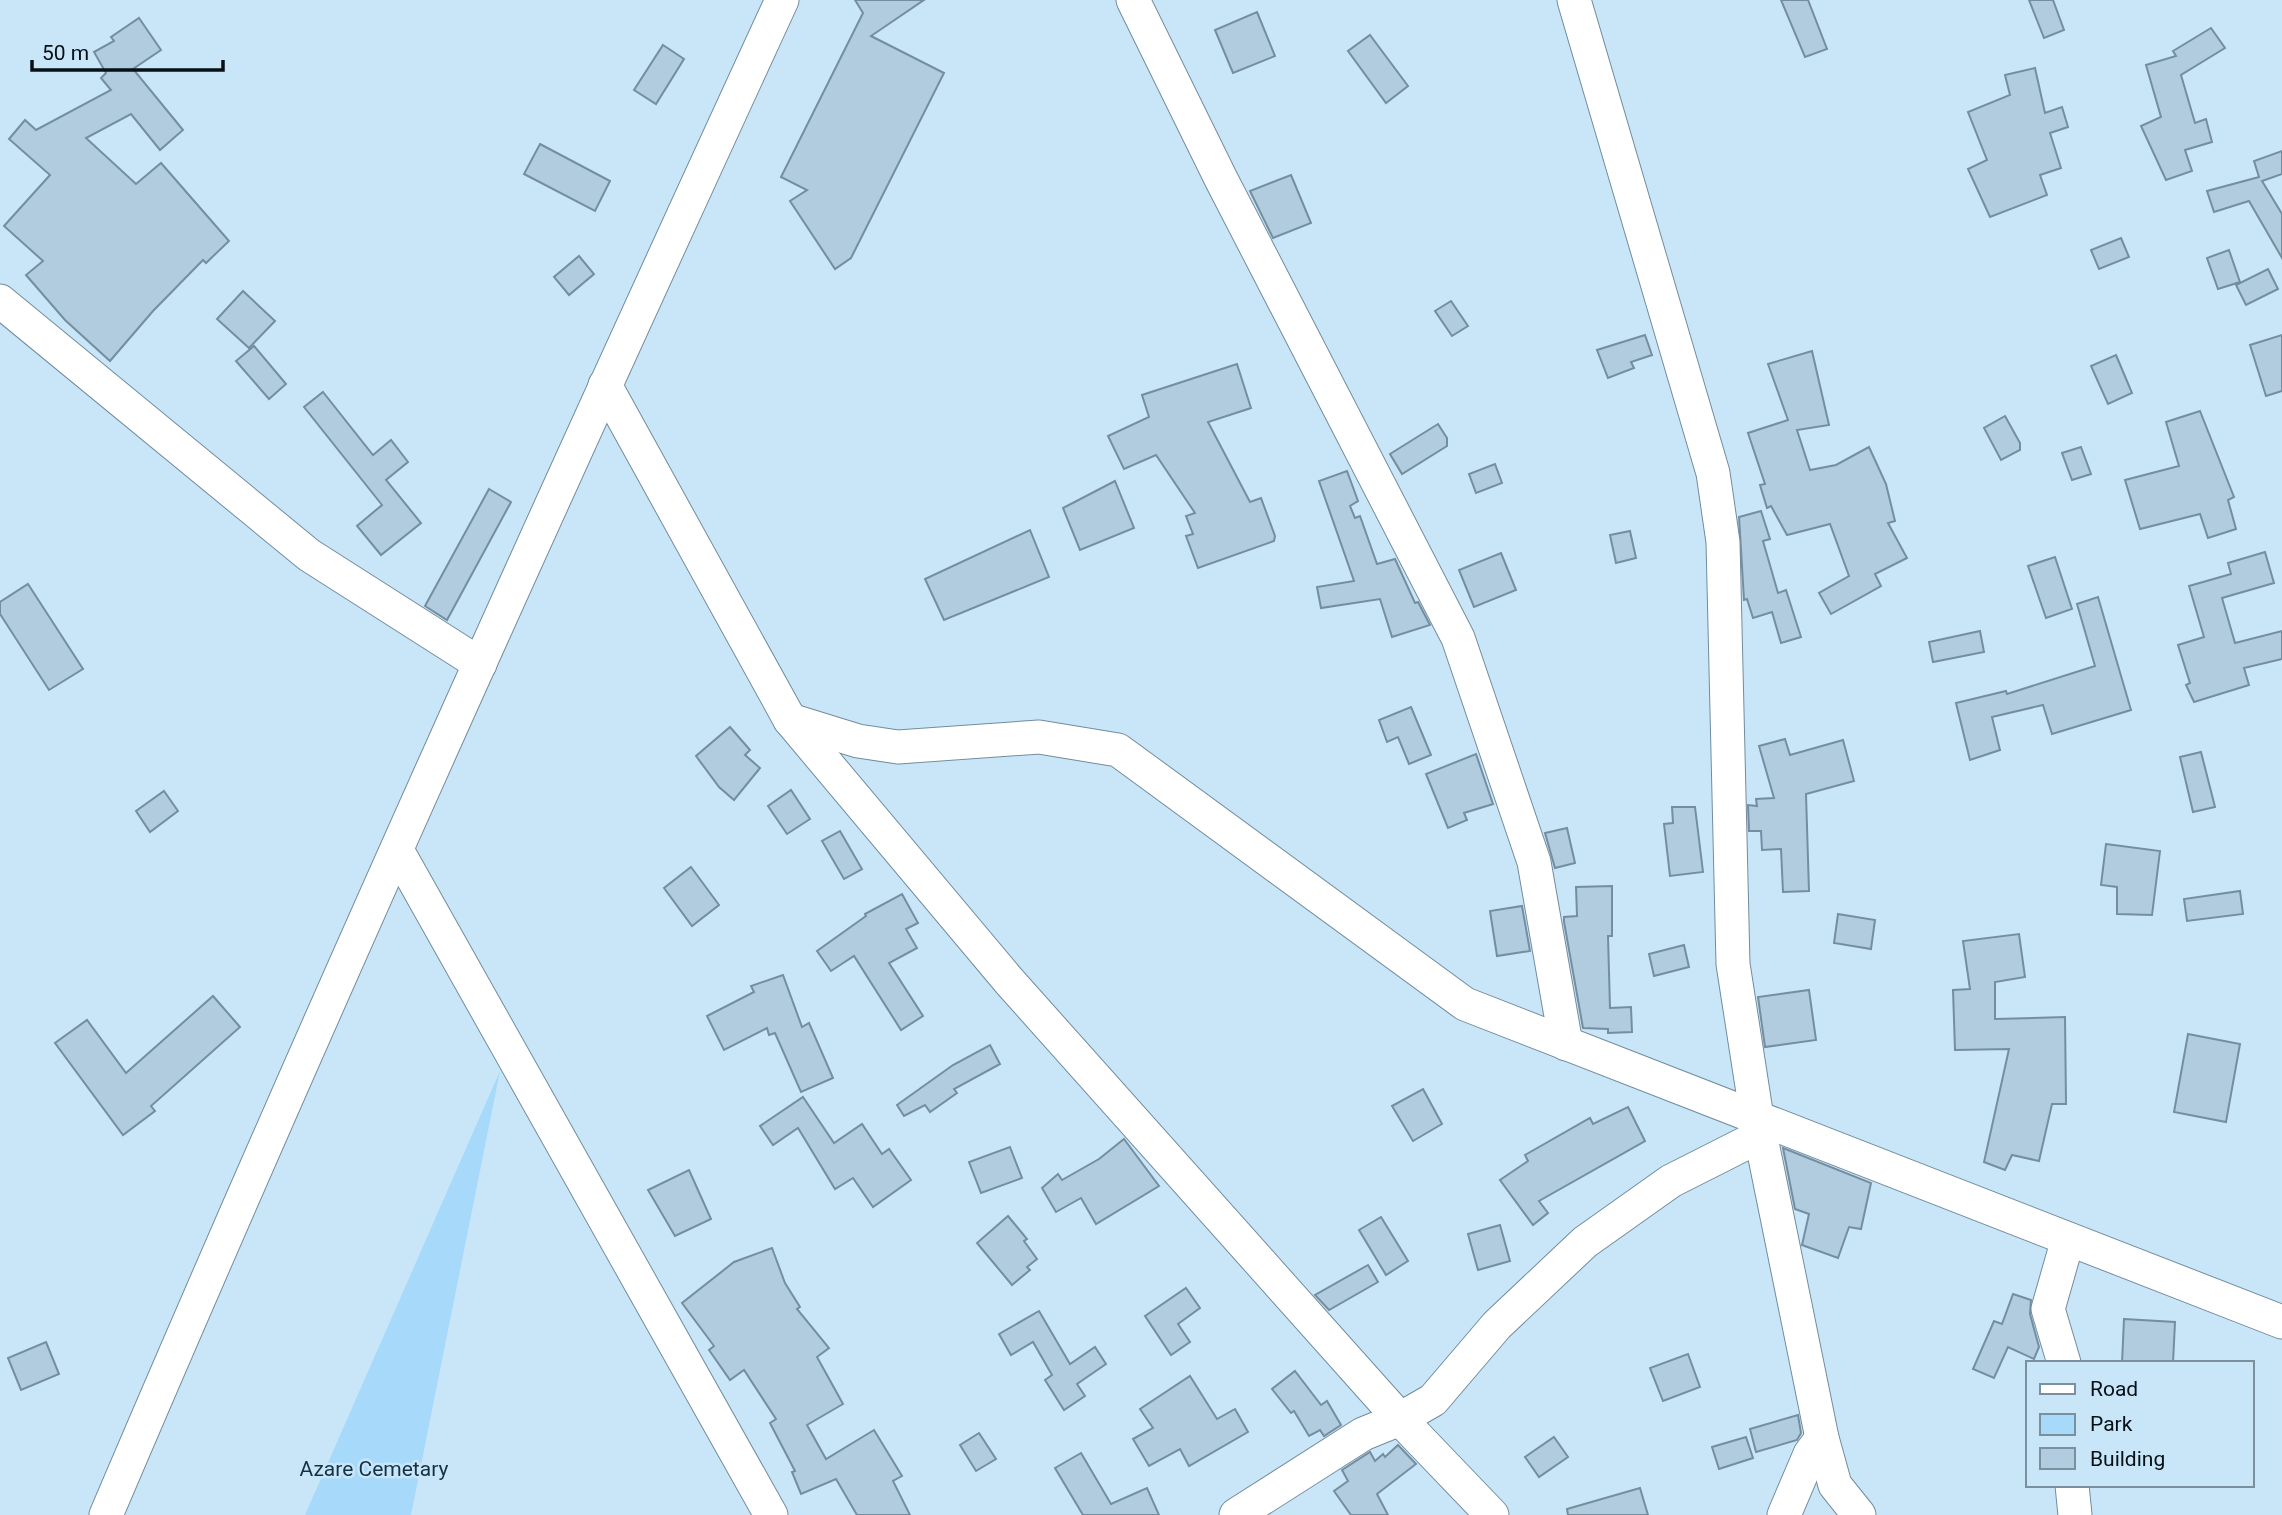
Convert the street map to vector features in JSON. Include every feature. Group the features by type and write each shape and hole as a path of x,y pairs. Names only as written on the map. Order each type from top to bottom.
{"street":[{"path":"106,1515 244,1191 605,385 782,0"},
{"path":"1133,0 1221,179 1458,638 1534,862 1566,1044"},
{"path":"1574,0 1713,473 1723,542 1733,964 1758,1127 1822,1438 1835,1485 1859,1515"},
{"path":"0,301 309,555 480,664"},
{"path":"605,385 790,720 1009,981 1400,1419 1492,1515"},
{"path":"790,720 858,741 898,747 1039,737 1118,750 1465,1004 1566,1044 1758,1127 2067,1239 2282,1322"},
{"path":"397,850 771,1515"},
{"path":"1236,1515 1363,1434 1400,1419 1433,1400 1497,1325 1585,1242 1671,1181 1758,1127"},
{"path":"2063,1361 2048,1309 2067,1239"},
{"path":"1784,1515 1810,1454 1822,1438"},
{"path":"2072,1487 2075,1515"}],"green space":[{"name":"Azare Cemetary","path":"500,1071 411,1515 305,1515"}],"building":[{"path":"855,0 924,0 871,36 944,73 851,258 835,269 790,201 807,190 781,177 863,13"},
{"path":"1781,0 1808,0 1827,49 1805,57"},
{"path":"2029,0 2053,0 2064,30 2044,38"},
{"path":"1257,12 1275,56 1233,73 1215,30"},
{"path":"139,18 161,50 133,69 183,130 160,150 131,114 86,138 136,184 161,163 229,241 206,263 203,260 153,311 110,361 65,320 26,275 43,261 4,226 50,175 9,139 25,120 36,130 111,90 101,78 106,73 94,52 114,41 111,37"},
{"path":"2211,28 2225,48 2181,75 2195,123 2206,119 2212,142 2185,150 2192,171 2166,180 2141,126 2161,117 2146,65 2176,56 2173,51"},
{"path":"1370,35 1408,86 1386,103 1348,51"},
{"path":"663,45 684,59 656,104 634,90"},
{"path":"2035,68 2045,113 2062,107 2068,127 2050,133 2061,168 2040,175 2047,195 1990,217 1968,169 1987,160 1968,112 2010,95 2005,75"},
{"path":"540,144 610,181 595,211 524,174"},
{"path":"2282,151 2282,174 2262,181 2282,214 2282,258 2249,201 2214,212 2207,191 2259,177 2254,161"},
{"path":"1291,175 1311,223 1273,238 1250,191"},
{"path":"2121,238 2129,257 2099,269 2091,250"},
{"path":"2229,250 2240,282 2218,289 2207,258"},
{"path":"579,256 594,274 569,295 554,277"},
{"path":"2268,269 2278,289 2246,305 2236,285"},
{"path":"243,291 275,321 249,348 217,319"},
{"path":"1451,301 1468,326 1452,336 1435,311"},
{"path":"1645,335 1652,355 1631,362 1634,368 1608,378 1597,350"},
{"path":"2282,335 2282,391 2266,396 2250,345"},
{"path":"254,346 286,384 269,399 236,361"},
{"path":"1812,351 1829,425 1797,430 1810,470 1836,465 1869,447 1886,484 1895,521 1888,523 1907,558 1875,574 1881,586 1831,614 1819,593 1849,576 1830,524 1787,535 1771,506 1767,508 1760,485 1765,484 1748,433 1788,420 1768,364"},
{"path":"2116,355 2132,393 2108,404 2091,366"},
{"path":"1237,364 1251,408 1208,422 1250,502 1261,498 1275,536 1274,541 1198,568 1186,536 1193,534 1186,516 1195,513 1156,455 1124,469 1108,436 1149,417 1142,395"},
{"path":"323,392 373,455 391,440 408,462 386,480 421,523 381,555 357,526 382,505 304,407"},
{"path":"2200,411 2234,497 2228,500 2236,529 2208,538 2200,514 2140,529 2125,480 2179,466 2166,422"},
{"path":"2005,416 2020,443 2020,450 2001,460 1984,428"},
{"path":"1438,424 1447,438 1447,446 1402,474 1390,454"},
{"path":"2081,447 2091,474 2072,480 2062,453"},
{"path":"1495,464 1502,483 1476,493 1469,474"},
{"path":"1347,471 1358,501 1350,506 1355,518 1360,516 1377,564 1395,559 1415,603 1418,602 1430,625 1392,637 1380,599 1321,608 1317,587 1354,581 1319,481"},
{"path":"1115,481 1134,528 1080,550 1063,508"},
{"path":"489,489 511,502 447,620 425,606"},
{"path":"1761,511 1770,539 1763,541 1778,593 1786,590 1801,637 1781,643 1772,612 1753,618 1747,599 1744,600 1739,517"},
{"path":"1030,530 1049,577 944,620 925,579"},
{"path":"1630,531 1636,558 1616,563 1610,535"},
{"path":"2265,552 2274,583 2222,598 2235,643 2282,631 2282,659 2244,668 2249,685 2194,702 2186,685 2190,683 2178,645 2204,637 2189,586 2231,574 2228,563"},
{"path":"1501,553 1516,590 1474,607 1459,570"},
{"path":"2055,557 2072,609 2046,618 2028,566"},
{"path":"28,584 83,669 49,690 0,614 0,602"},
{"path":"2098,597 2131,710 2052,734 2043,705 1992,717 2000,750 1970,760 1956,703 2006,691 2007,694 2095,666 2077,604"},
{"path":"1980,631 1984,652 1933,662 1929,642"},
{"path":"1411,707 1431,755 1409,764 1398,737 1387,742 1379,720"},
{"path":"730,727 750,750 745,755 760,768 734,800 719,787 696,756"},
{"path":"1785,739 1790,755 1843,740 1854,781 1806,794 1809,891 1783,892 1781,849 1762,850 1761,831 1749,831 1748,805 1757,806 1756,799 1774,798 1759,746"},
{"path":"2201,752 2215,807 2193,812 2180,757"},
{"path":"1476,754 1493,804 1464,813 1467,820 1448,828 1426,774"},
{"path":"791,790 810,819 787,834 768,806"},
{"path":"164,791 178,811 150,832 136,811"},
{"path":"1672,807 1695,807 1703,872 1670,876 1664,824 1673,823"},
{"path":"1567,828 1575,863 1555,868 1545,833"},
{"path":"840,831 862,869 844,879 822,841"},
{"path":"2106,844 2160,851 2152,915 2117,914 2117,887 2101,885"},
{"path":"691,867 719,905 692,926 664,888"},
{"path":"1612,886 1612,936 1608,936 1610,1008 1631,1007 1632,1032 1608,1033 1608,1029 1583,1028 1564,922 1564,917 1577,916 1576,887"},
{"path":"2240,891 2243,914 2187,921 2184,899"},
{"path":"902,894 918,923 906,929 917,948 889,963 923,1016 901,1030 854,956 831,971 817,951 866,916 865,914"},
{"path":"1522,906 1530,951 1497,956 1490,911"},
{"path":"1838,914 1875,920 1871,949 1834,943"},
{"path":"2019,934 2025,977 1995,982 1995,1019 2065,1017 2066,1104 2052,1104 2039,1161 2012,1155 2005,1170 1984,1162 2009,1049 1955,1050 1953,990 1970,989 1963,941"},
{"path":"1684,945 1689,967 1654,976 1649,954"},
{"path":"783,975 802,1027 809,1023 833,1078 801,1092 775,1033 769,1035 767,1028 724,1050 707,1016 754,992 751,986"},
{"path":"1809,990 1816,1040 1765,1047 1758,997"},
{"path":"213,996 240,1027 151,1106 155,1111 123,1135 55,1043 87,1020 126,1073"},
{"path":"2188,1034 2240,1044 2226,1122 2174,1112"},
{"path":"990,1045 1000,1064 954,1089 957,1093 930,1112 925,1105 904,1116 897,1105 953,1065"},
{"path":"1423,1089 1442,1124 1413,1141 1392,1106"},
{"path":"803,1097 834,1143 862,1124 882,1154 889,1149 911,1180 873,1207 853,1178 835,1189 798,1128 773,1145 760,1126"},
{"path":"1628,1107 1645,1141 1539,1201 1548,1213 1533,1225 1500,1180 1528,1161 1525,1155 1590,1118 1593,1124"},
{"path":"1124,1139 1159,1186 1096,1224 1081,1198 1056,1212 1042,1188 1058,1174 1062,1180 1099,1159"},
{"path":"1010,1147 1022,1178 981,1193 969,1162"},
{"path":"1783,1148 1871,1183 1861,1229 1849,1227 1838,1258 1802,1245 1809,1214 1795,1209"},
{"path":"689,1170 711,1219 675,1236 648,1190"},
{"path":"1008,1216 1027,1239 1024,1241 1037,1259 1027,1267 1030,1270 1012,1285 977,1243"},
{"path":"1381,1217 1408,1261 1386,1275 1359,1230"},
{"path":"1500,1225 1510,1261 1478,1270 1468,1234"},
{"path":"772,1248 785,1283 800,1307 797,1309 829,1348 817,1357 843,1404 807,1425 826,1459 874,1430 902,1476 893,1481 910,1515 857,1515 836,1479 801,1494 792,1472 795,1471 770,1423 776,1419 744,1370 730,1380 709,1350 714,1346 682,1303 734,1262"},
{"path":"1368,1265 1378,1282 1329,1310 1315,1295"},
{"path":"1186,1288 1200,1308 1178,1324 1190,1342 1171,1355 1145,1316"},
{"path":"2013,1294 2031,1300 2030,1314 2039,1347 2034,1359 2008,1347 1994,1378 1973,1369 1994,1321 2002,1324"},
{"path":"1039,1311 1070,1364 1095,1347 1106,1364 1077,1384 1085,1396 1064,1410 1045,1380 1052,1375 1033,1342 1011,1355 999,1334"},
{"path":"2124,1319 2175,1322 2173,1361 2122,1361"},
{"path":"46,1342 59,1374 21,1390 8,1358"},
{"path":"1688,1354 1700,1387 1663,1401 1650,1368"},
{"path":"1295,1371 1321,1405 1327,1401 1341,1425 1324,1436 1320,1430 1309,1436 1294,1411 1291,1413 1272,1389"},
{"path":"1190,1376 1217,1419 1235,1409 1248,1432 1189,1466 1180,1449 1149,1466 1133,1439 1153,1428 1140,1409"},
{"path":"1798,1415 1801,1433 1797,1440 1756,1452 1750,1429"},
{"path":"979,1433 996,1459 976,1471 960,1445"},
{"path":"1554,1437 1568,1457 1539,1477 1525,1457"},
{"path":"1746,1437 1753,1458 1719,1469 1712,1447"},
{"path":"1398,1445 1416,1464 1377,1494 1388,1515 1351,1515 1334,1491 1348,1481 1342,1470 1370,1452 1375,1461 1383,1454 1385,1457"},
{"path":"1081,1453 1111,1504 1147,1488 1159,1515 1083,1515 1055,1468"},
{"path":"1640,1488 1648,1515 1568,1515 1567,1509"}]}
